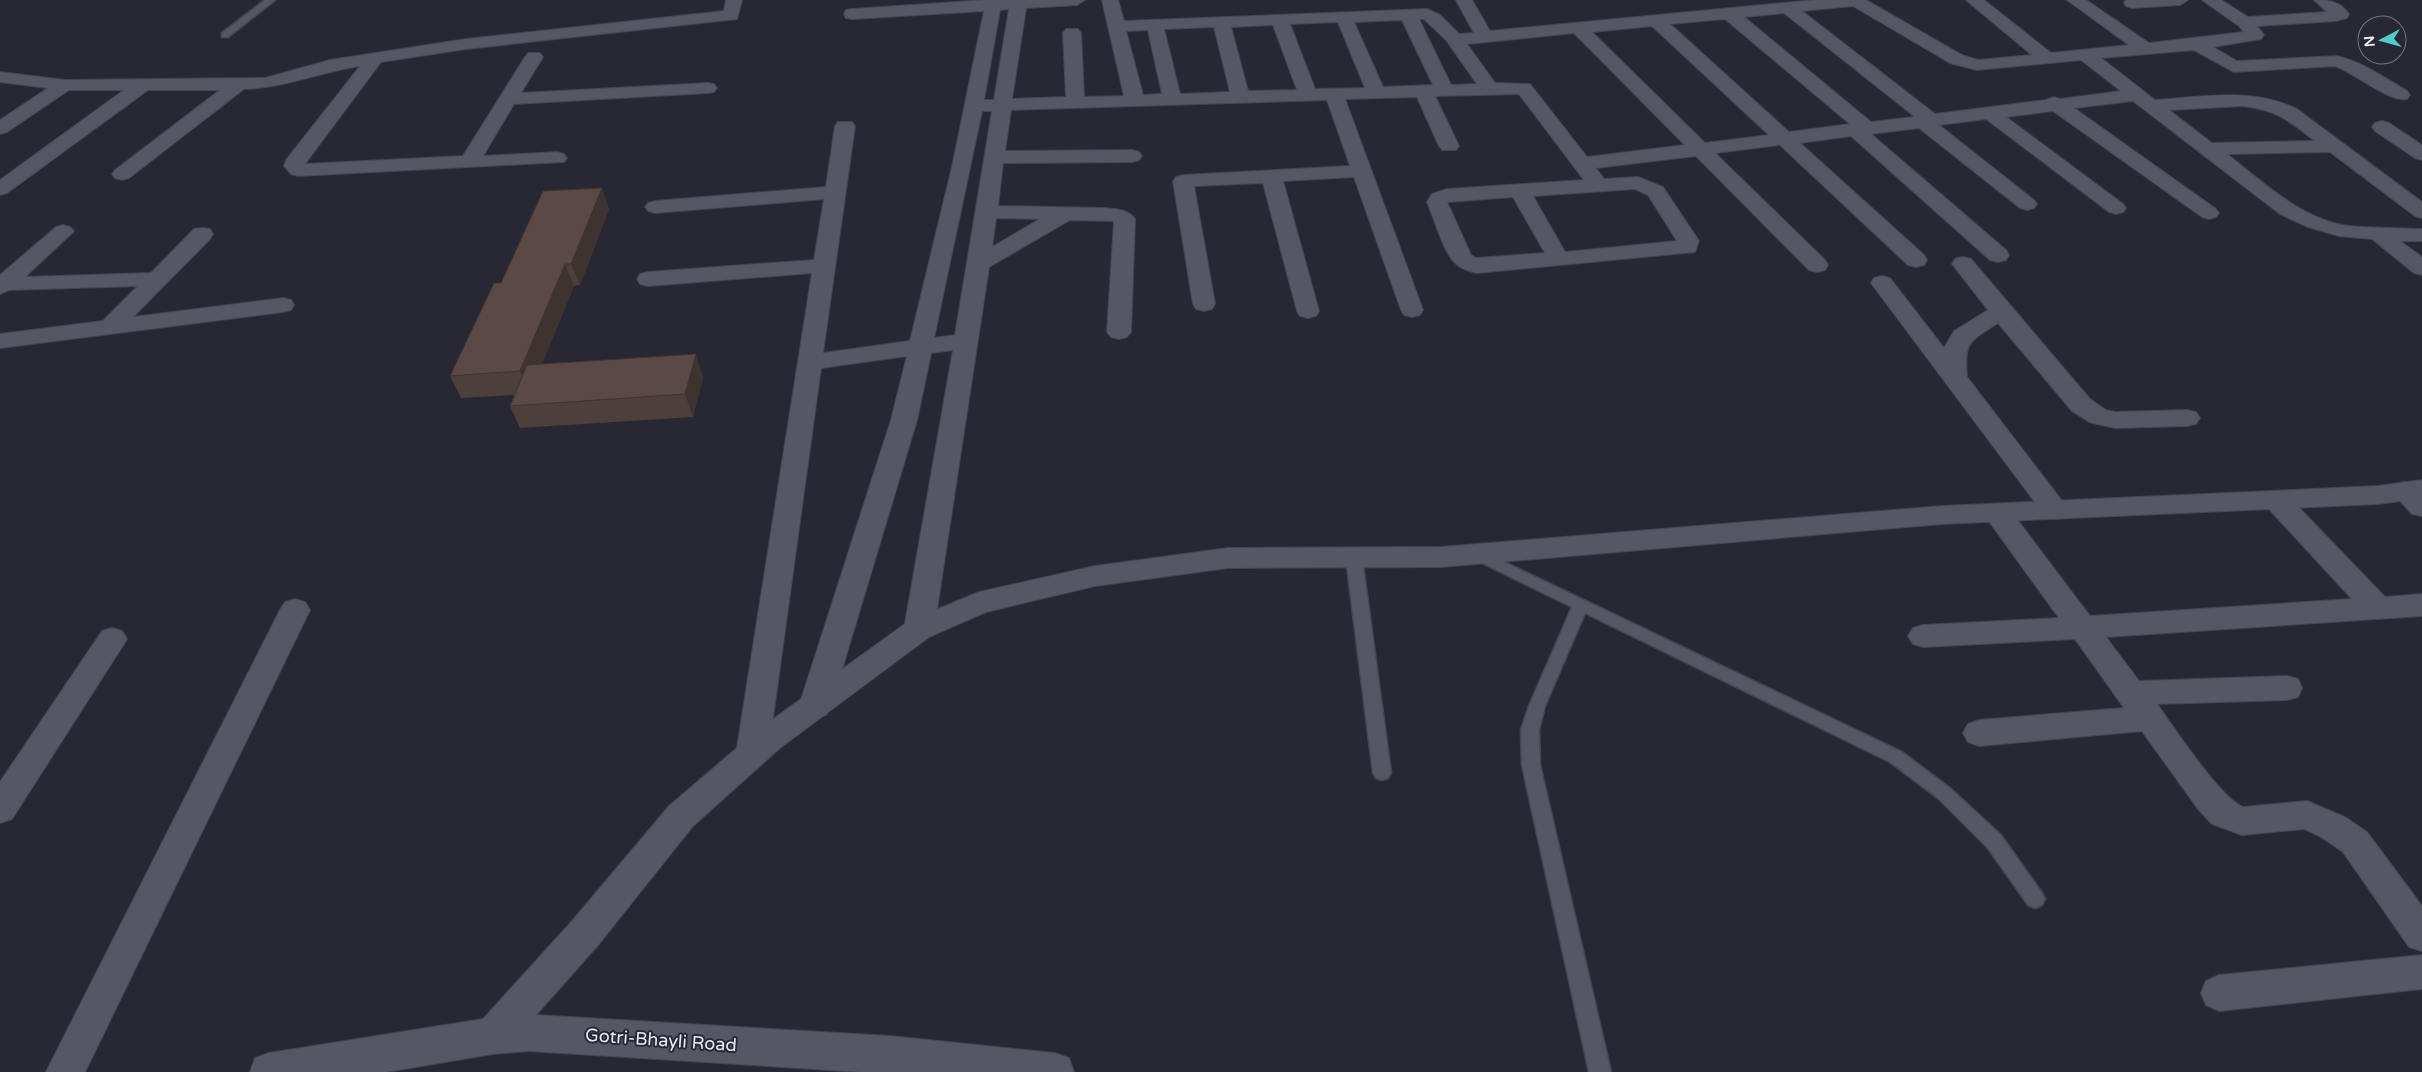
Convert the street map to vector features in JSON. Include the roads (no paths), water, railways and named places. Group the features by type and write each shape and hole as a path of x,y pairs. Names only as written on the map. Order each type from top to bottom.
{"street":[{"path":"0,77 65,85 142,86 266,83 330,65 466,44 731,15 734,0"},
{"path":"852,14 994,3 1018,4 1077,0"},
{"path":"1110,0 1135,101"},
{"path":"1318,0 1324,18"},
{"path":"1464,0 1485,37"},
{"path":"1974,0 2048,59"},
{"path":"2075,0 2146,49"},
{"path":"2132,3 2180,0"},
{"path":"1454,40 1855,1 1956,59 1977,65 2197,44 2256,35 2245,22 2210,0"},
{"path":"2245,22 2336,16 2341,14 2322,0"},
{"path":"815,706 904,420 974,106 994,3"},
{"path":"919,629 979,264 993,157 1004,106 1018,4"},
{"path":"1789,8 2027,204"},
{"path":"1116,26 1408,14 1433,16 1454,40 1490,90"},
{"path":"1408,14 1444,90"},
{"path":"1730,14 1860,128 1998,255"},
{"path":"1344,17 1376,93"},
{"path":"1280,20 1308,96"},
{"path":"1657,21 1916,260"},
{"path":"1222,22 1241,98"},
{"path":"1155,25 1172,100"},
{"path":"1578,28 1817,265"},
{"path":"1072,33 1075,103"},
{"path":"2197,44 2226,64 2234,67 2337,61 2354,67 2401,95"},
{"path":"2085,55 2142,101 2287,210 2315,223 2346,232 2422,235"},
{"path":"469,162 534,57"},
{"path":"375,58 296,160 294,166 298,170 309,171 557,158"},
{"path":"122,174 239,84"},
{"path":"0,128 65,85"},
{"path":"0,189 142,86"},
{"path":"508,99 708,88"},
{"path":"974,106 1524,88 1599,186"},
{"path":"1423,91 1449,146"},
{"path":"1334,95 1412,310"},
{"path":"1582,164 2054,103 2260,101 2283,108 2422,212"},
{"path":"2054,103 2209,212"},
{"path":"1988,112 2116,208"},
{"path":"752,754 845,126"},
{"path":"2382,127 2422,154"},
{"path":"2206,149 2334,146"},
{"path":"993,157 1132,156"},
{"path":"1204,304 1183,181 1272,178 1361,171"},
{"path":"1272,178 1308,311"},
{"path":"1638,183 1656,191 1688,241 1687,247 1477,266 1468,263 1462,258 1437,202 1439,198 1447,195 1599,186 1638,183"},
{"path":"1520,191 1558,258"},
{"path":"655,207 835,192"},
{"path":"987,212 1117,215 1125,218 1119,332"},
{"path":"979,264 1066,213"},
{"path":"1,285 63,231"},
{"path":"2377,233 2422,268"},
{"path":"110,326 202,234"},
{"path":"1963,264 2000,312 2081,405 2098,416 2116,420 2187,418"},
{"path":"648,279 824,266"},
{"path":"1,285 158,279"},
{"path":"1882,282 2056,510"},
{"path":"0,341 282,305"},
{"path":"1955,378 1952,354 1962,336 2000,312"},
{"path":"810,362 966,341"},
{"path":"493,1036 586,932 681,816 752,754 919,629 979,603 1096,576 1228,558 1441,557 1942,515 2276,500 2416,496"},
{"path":"2276,500 2378,608"},
{"path":"1997,513 2130,693 2210,799 2224,814 2242,821 2307,814 2333,827 2355,842 2422,935"},
{"path":"1923,636 2082,628 2422,605"},
{"path":"65,1072 295,610"},
{"path":"0,809 112,639"},
{"path":"2130,693 2288,688"},
{"path":"1979,733 2149,718"},
{"path":"2219,993 2422,972"},
{"name":"Gotri-Bhayli Road","path":"270,1072 493,1036 529,1033 890,1055 1055,1072"}],"lane":[{"path":"225,35 272,0"},
{"path":"1476,554 1896,757 1944,794 1994,841 2035,899"},
{"path":"1354,558 1382,773"},
{"path":"1580,604 1537,706 1530,730 1531,756 1600,1072"}]}
